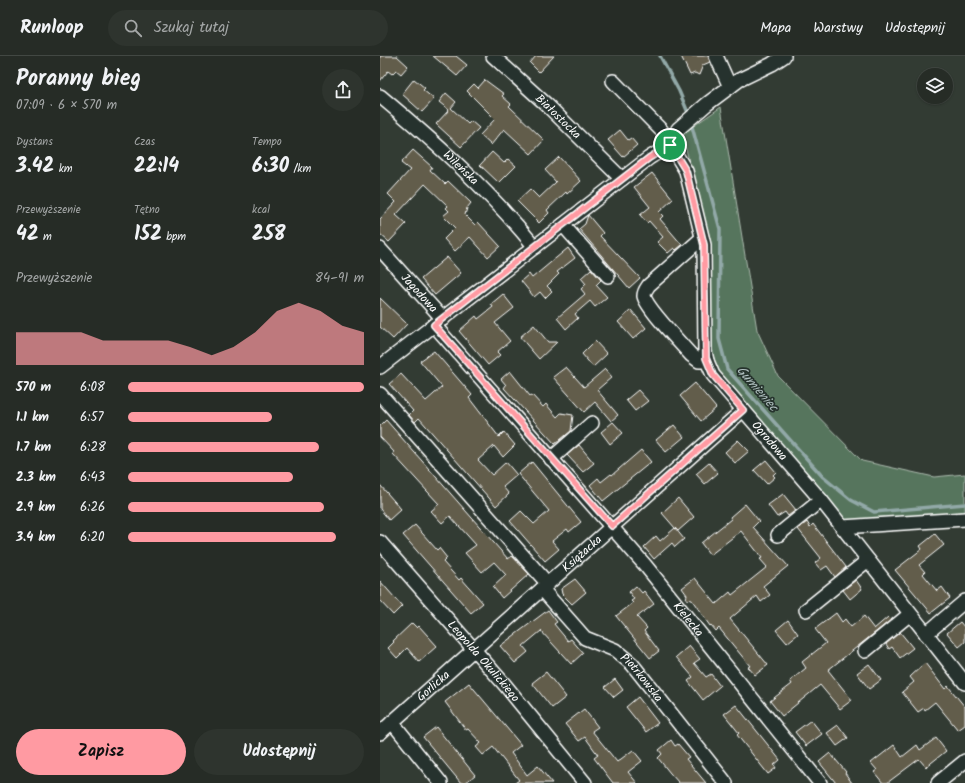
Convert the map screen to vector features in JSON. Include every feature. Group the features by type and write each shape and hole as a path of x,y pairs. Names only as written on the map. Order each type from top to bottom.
{"street":[{"name":"Białostocka","path":"493,56 553,111 622,179"},
{"path":"716,56 730,86"},
{"name":"Jagodowa","path":"382,361 438,322 622,179 670,145 676,132 689,119 730,86 784,56"},
{"name":"Ogrodowa","path":"613,81 662,131 686,171 702,238 706,361 713,375 820,500 965,683"},
{"name":"Wileńska","path":"380,96 485,189 509,215 535,247"},
{"path":"564,225 608,276"},
{"path":"702,238 646,289 644,297 649,306 691,355 699,361 706,361"},
{"name":"Jagodowa","path":"380,249 438,322"},
{"name":"Kielecka","path":"438,322 551,459 612,526 820,783"},
{"name":"Piotrkowska","path":"380,394 545,586 585,638 615,650 632,664 726,783"},
{"name":"Książacka","path":"474,650 743,410"},
{"path":"551,459 592,423"},
{"path":"778,535 820,500"},
{"path":"842,527 965,519"},
{"name":"Leopolda Okulickiego","path":"380,542 474,650 585,783"},
{"path":"806,610 868,560"},
{"path":"926,634 965,600"},
{"path":"865,651 910,614"},
{"name":"Gorlicka","path":"380,733 474,650"},
{"path":"392,722 440,783"},
{"path":"938,783 965,761"}],"green space":[{"path":"721,107 757,330 778,376 862,461 934,477 965,474 965,513 860,522 841,520 717,370 711,356 709,237 682,134"}],"building":[{"path":"380,56 397,56 408,66 401,74 396,70 392,74 388,71 380,81"},
{"path":"433,56 456,56 467,65 457,76"},
{"path":"536,56 554,56 539,72 530,63"},
{"path":"681,56 708,56 710,62 703,65 699,75 695,73 690,75"},
{"path":"414,79 425,88 423,90 434,99 422,112 402,94"},
{"path":"485,80 504,94 502,96 511,104 509,106 544,140 531,154 504,129 491,145 480,135 495,119 467,91 474,84 478,88"},
{"path":"446,93 456,102 451,108 468,124 471,121 479,128 461,147 436,124 449,110 439,102"},
{"path":"620,130 628,140 631,138 637,145 623,157 608,140"},
{"path":"413,150 432,167 430,170 445,184 448,181 471,203 467,208 465,215 475,225 478,222 500,246 488,257 470,237 455,251 444,239 455,228 443,216 449,211 446,208 448,206 425,184 396,215 406,224 389,242 380,234 380,219 396,202 388,194 410,170 401,163"},
{"path":"492,152 504,163 508,159 516,166 499,183 480,165"},
{"path":"559,157 581,181 567,194 566,192 547,210 549,213 539,223 517,201 530,189 539,198 556,182 545,170"},
{"path":"652,173 673,199 659,212 663,216 660,219 682,245 676,250 674,248 668,253 657,242 663,237 649,221 647,223 640,215 650,207 634,187"},
{"path":"588,215 603,233 600,236 640,278 629,288 579,229 585,224"},
{"path":"568,248 575,258 557,272 559,274 547,286 552,291 545,298 540,292 534,297 521,281 529,274 532,278"},
{"path":"447,257 461,273 435,295 421,279"},
{"path":"591,269 601,280 596,285 607,297 595,307 590,301 575,314 578,318 566,329 557,318 585,294 581,289 586,284 581,278"},
{"path":"503,294 514,308 495,323 510,341 497,352 500,355 488,365 459,331 476,316 478,319 493,307 491,304"},
{"path":"380,298 407,324 393,339 380,327"},
{"path":"631,310 646,328 633,339 618,322"},
{"path":"534,325 548,342 557,342 539,359 520,337"},
{"path":"595,341 607,354 593,367 582,354"},
{"path":"434,351 472,395 469,398 499,437 504,432 515,445 503,457 494,446 478,460 492,475 506,462 517,475 503,487 509,494 496,506 419,418 415,422 409,415 413,411 389,384 401,374 426,401 442,387 420,361"},
{"path":"566,367 584,387 605,369 612,377 597,390 618,415 611,421 595,402 584,412 553,377"},
{"path":"510,371 530,396 532,395 543,407 546,404 557,417 561,413 573,415 571,431 555,444 504,388 506,385 501,379"},
{"path":"695,383 716,408 701,421 680,396"},
{"path":"638,390 648,401 635,411 626,400"},
{"path":"386,420 508,559 512,556 529,574 502,598 493,587 506,575 494,562 482,572 465,553 476,545 450,516 442,523 431,511 439,504 393,454 394,452 380,437 380,426"},
{"path":"613,422 623,433 610,444 601,432"},
{"path":"674,425 684,437 666,452 656,440"},
{"path":"738,440 749,451 735,463 725,452"},
{"path":"579,445 594,463 583,472 567,455"},
{"path":"641,450 651,462 603,501 590,485 598,478 601,482 611,474 612,475"},
{"path":"766,460 776,472 773,475 775,477 767,484 754,470"},
{"path":"532,462 581,522 569,532 567,529 552,541 559,549 545,561 510,521 521,511 534,524 549,511 518,474"},
{"path":"709,463 718,473 705,484 696,474"},
{"path":"380,485 401,509 389,520 380,509"},
{"path":"783,494 796,510 788,516 785,512 777,517 768,505"},
{"path":"678,498 694,517 678,531 662,513"},
{"path":"745,504 759,521 753,527 788,566 763,586 770,595 761,602 757,596 730,619 768,665 755,675 748,667 750,666 719,628 716,631 711,625 710,626 692,600 686,599 687,595 682,588 695,578 716,604 730,592 732,595 767,567 760,559 762,558 741,531 710,555 701,543 731,519 730,517"},
{"path":"807,522 810,527 813,524 846,567 835,577 827,566 821,570 815,563 821,558 798,529"},
{"path":"415,525 437,550 439,548 447,558 443,562 459,580 461,578 483,603 471,613 403,535"},
{"path":"675,528 684,539 675,547 672,543 654,559 644,547 656,536 660,541"},
{"path":"935,534 944,545 919,565 925,572 923,574 937,591 942,587 950,598 931,613 895,570 922,549 920,546"},
{"path":"575,579 586,592 572,604 562,594 561,589"},
{"path":"856,580 862,589 850,599 843,590"},
{"path":"380,581 402,606 393,615 380,601"},
{"path":"636,586 642,593 644,591 654,604 637,617 647,628 644,631 659,651 650,658 616,616 633,603 631,601 634,599 629,592"},
{"path":"548,610 557,622 554,624 568,641 571,639 583,653 571,664 541,631 523,646 528,652 515,663 500,646"},
{"path":"836,613 842,622 845,619 851,627 864,616 874,629 888,617 891,620 828,670 852,700 840,709 820,685 782,716 770,701 792,684 790,681 806,668 802,662 826,643 815,629"},
{"path":"788,620 798,634 787,643 776,630"},
{"path":"960,622 965,628 965,642 959,647 947,633"},
{"path":"412,623 417,628 419,626 437,646 419,662 407,648 397,658 388,648 394,642 393,641"},
{"path":"900,632 913,648 900,658 892,647 889,649 886,644"},
{"path":"689,646 700,659 694,663 706,677 711,674 720,686 703,700 688,681 693,677 676,657"},
{"path":"925,663 945,689 948,686 965,707 965,725 958,730 935,702 925,710 924,708 918,712 902,692 914,682 910,677"},
{"path":"869,664 881,680 869,689 857,673"},
{"path":"546,672 566,697 552,708 532,683"},
{"path":"615,679 623,690 614,697 605,687"},
{"path":"469,683 521,745 511,753 527,775 538,766 552,783 515,783 519,780 493,747 483,755 476,747 481,743 468,729 466,730 445,702"},
{"path":"638,697 658,723 646,732 626,707"},
{"path":"736,705 780,760 774,765 776,768 768,774 737,735 739,733 724,714"},
{"path":"584,709 598,727 592,731 617,762 633,750 642,761 628,772 637,783 613,783 594,758 598,755 585,737 579,741 565,724"},
{"path":"811,720 822,734 806,746 795,732"},
{"path":"838,725 848,738 837,746 827,733"},
{"path":"436,727 475,775 465,783 461,783 423,737"},
{"path":"936,738 946,751 926,767 919,759 887,783 883,783 874,772 877,770 871,763 894,745 902,757 917,745 920,750"},
{"path":"671,740 675,746 678,744 689,757 686,759 706,783 679,783 670,773 658,758 662,754 659,750"},
{"path":"830,753 846,772 845,773 852,783 836,783 819,762"}],"waterway":[{"name":"Gumieniec","path":"660,56 679,91 689,115"},
{"name":"Gumieniec","path":"691,123 720,229 719,339 727,369 823,477 851,500 874,512 965,504"}],"route":[{"path":"670,145 686,171 704,245 705,351 708,367 721,385 743,410 612,526 551,459 434,325 649,158 670,145"}]}
